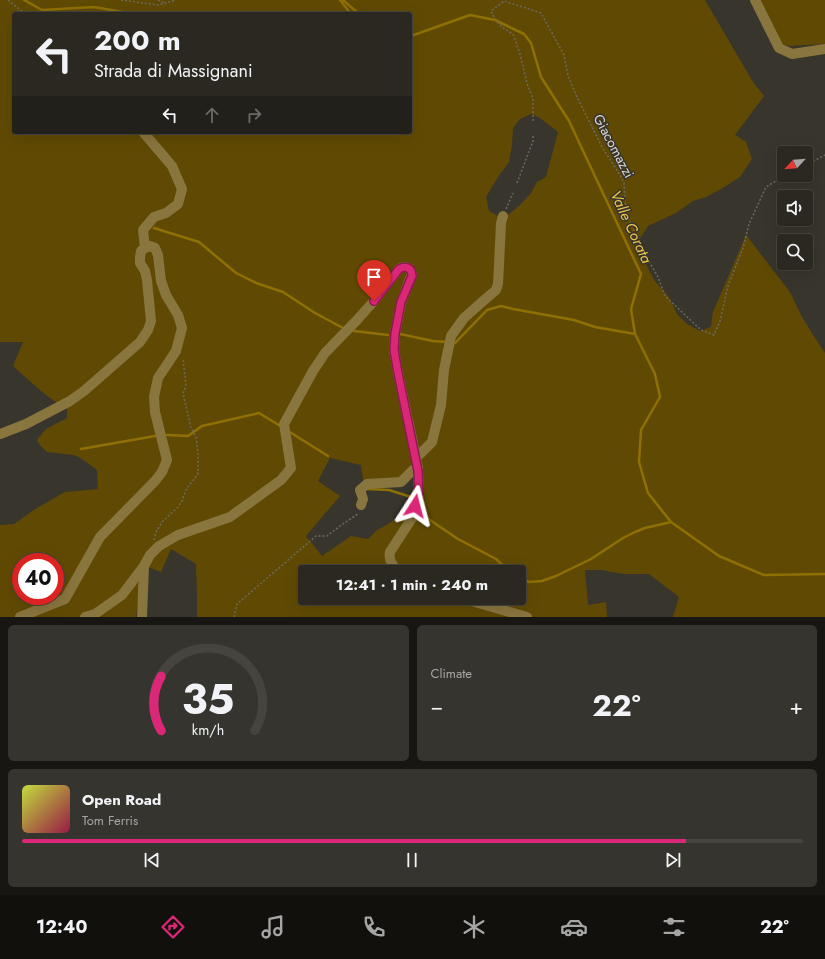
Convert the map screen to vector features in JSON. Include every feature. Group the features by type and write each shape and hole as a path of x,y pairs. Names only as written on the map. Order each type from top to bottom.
{"street":[{"path":"755,0 779,48 792,54 825,49"},
{"path":"145,134 172,166 182,189 178,204 166,213 154,217 143,230 147,247"},
{"path":"361,505 363,499 360,490 367,484 402,482 413,470 432,442 441,405 444,370 451,336 464,318 496,290 498,284 501,223 503,216"},
{"path":"0,434 26,424 70,401 84,391 140,342 148,330 152,320 147,280 145,271 140,263 140,257 141,251 147,247 155,248 158,255 161,281 166,295 178,315 182,328 176,350 158,378 154,397 155,412 167,460 162,472 155,481 100,537 65,599 20,617"},
{"path":"85,617 95,614 122,594 144,566 150,555 159,546 178,536 230,518 281,480 291,468 284,424 313,371 325,353 374,301 399,269 406,267 410,269 412,274 401,302 395,334 394,350 417,463 419,494 412,518 390,552 389,557 393,565"},
{"path":"142,617 144,566"},
{"path":"485,605 527,617"}],"path":[{"path":"8,0 23,12"},
{"path":"121,0 158,5 176,0"},
{"path":"158,0 165,3"},
{"name":"Giacomazzi","path":"533,121 533,99 513,34 501,27 495,20 491,11 504,1 541,13 564,55 568,76 583,109 602,147 624,183 626,214 658,277 665,296 701,330 714,335 720,321 728,286 743,248 749,224 766,187 777,180"},
{"path":"517,183 533,141 533,134"},
{"path":"813,161 825,155"},
{"path":"503,216 513,193"},
{"path":"150,555 154,538 162,522 178,507 187,488 198,474 196,437 191,428 183,393 186,386 184,353"},
{"path":"234,617 237,604 316,536 327,536 360,512 361,505"}],"shaded area":[{"path":"0,0 705,0 753,82 764,96 735,135 746,142 752,159 740,177 706,197 693,201 676,213 648,226 639,240 644,260 654,280 669,297 677,314 687,324 700,331 711,327 713,312 746,235 790,292 802,317 825,353 825,617 673,617 679,597 649,574 624,574 601,570 585,570 588,605 606,602 607,617 198,617 196,564 171,549 161,572 148,567 140,580 136,617 0,617 0,525 14,524 37,508 65,492 98,489 97,470 74,455 47,452 40,445 37,440 46,429 67,418 67,409 46,395 13,366 23,342 0,342","holes":["531,114 540,118 558,132 546,177 537,182 531,193 520,205 503,219 489,211 486,197 509,162 513,128 520,119","330,458 361,465 364,487 418,474 418,510 403,512 390,523 377,530 368,539 351,536 322,556 306,536 340,496 318,481"]},
{"path":"757,0 825,0 825,44 789,46 781,44"}],"waterway":[{"name":"Valle Corata","path":"24,0 42,10 94,7 122,12"},
{"path":"340,0 349,12"},
{"path":"343,0 357,12"},
{"name":"Valle Corata","path":"412,36 470,15 495,20 524,34 531,43 541,77 569,121 641,274 631,309 635,334 655,374 660,397 641,430 639,462 648,493 671,522 719,556 764,575 825,574"},
{"path":"154,228 199,242 236,273 256,283 283,292 315,313 343,328"},
{"path":"452,343 455,343 487,310 501,306 574,320 595,327 635,334"},
{"path":"354,331 388,335"},
{"path":"400,334 433,341 447,342"},
{"path":"167,435 188,436 202,426 259,413 282,427"},
{"path":"288,431 328,456"},
{"path":"81,449 155,436"},
{"path":"368,489 389,490 411,497"},
{"path":"421,514 458,539 496,559 502,565"},
{"path":"526,581 542,581 556,576 591,559 635,532 671,522"}],"route":[{"path":"374,301 401,267 410,269 412,276 401,302 395,334 394,350 418,471 419,494 415,506"}]}
